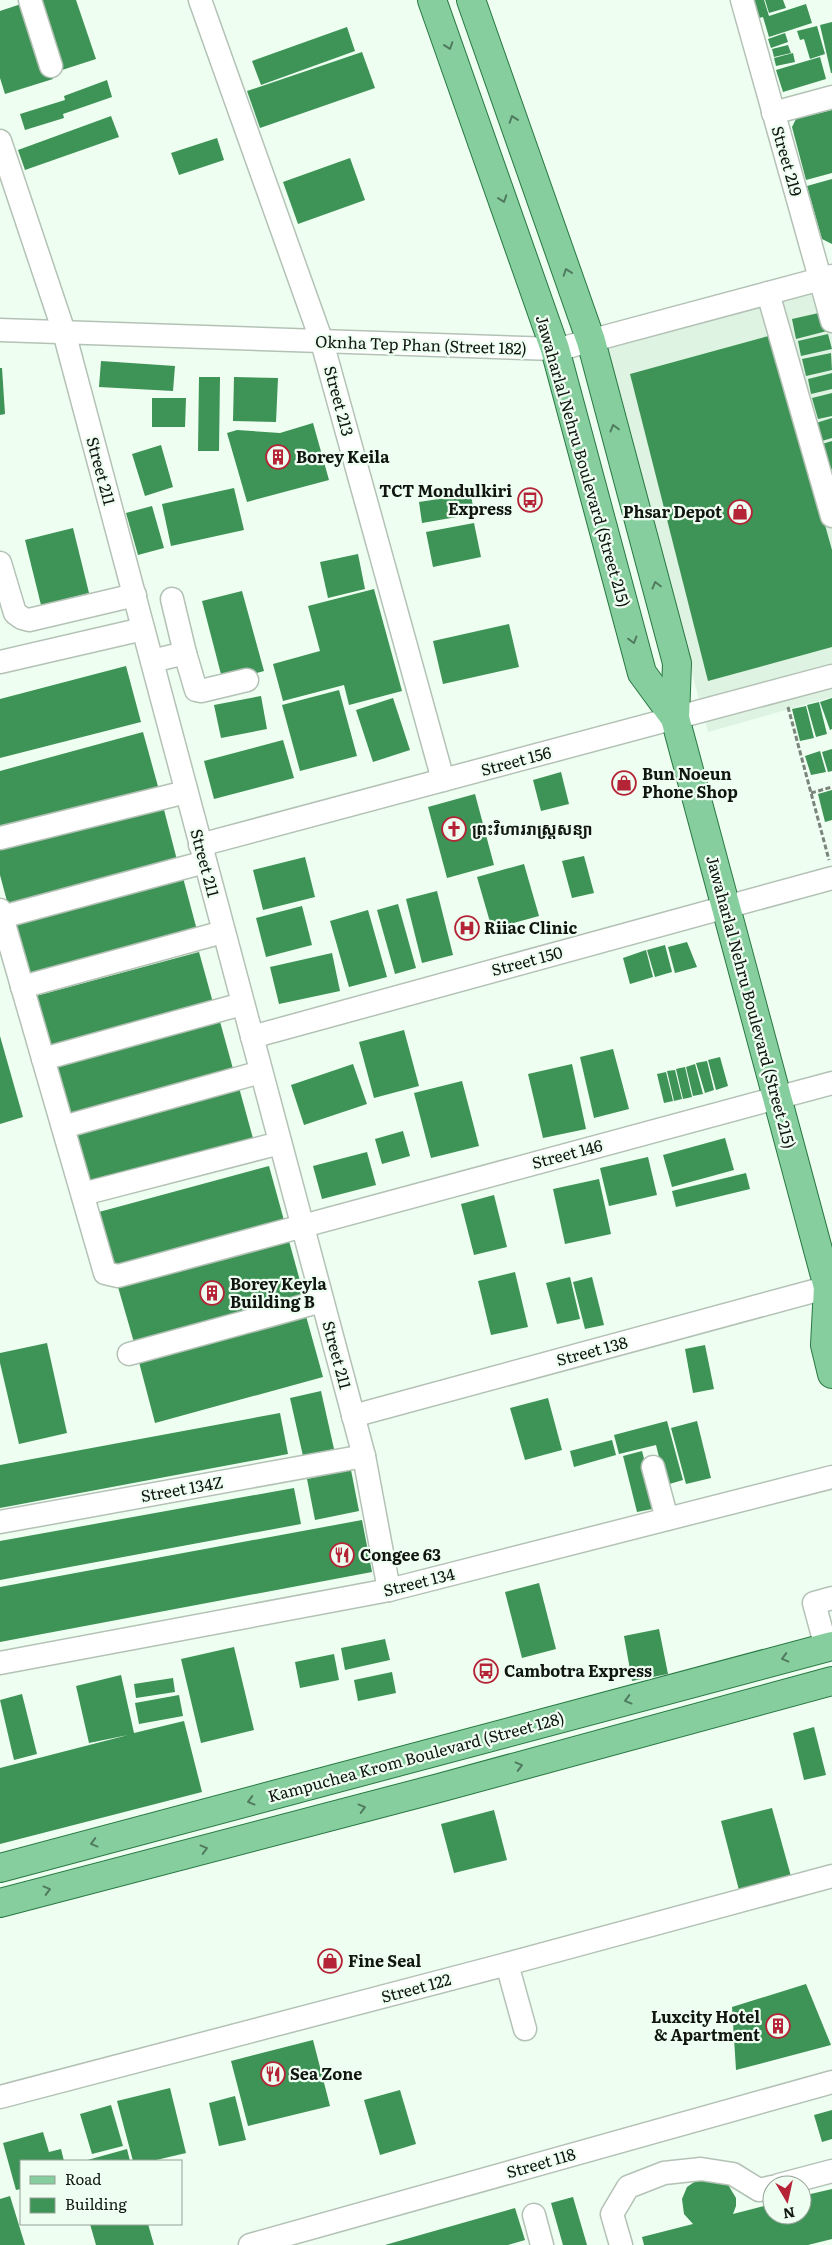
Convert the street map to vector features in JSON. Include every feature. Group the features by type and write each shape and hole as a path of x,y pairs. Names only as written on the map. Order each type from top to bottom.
{"main road":[{"name":"Jawaharlal Nehru Boulevard (Street 215)","path":"432,0 555,348 642,673 675,718"},
{"name":"Jawaharlal Nehru Boulevard (Street 215)","path":"471,0 591,341 677,663 675,718 777,1098 831,1289 825,1346 832,1374"},
{"name":"Kampuchea Krom Boulevard (Street 128)","path":"0,1868 829,1646"},
{"path":"0,1903 439,1788 832,1681"},
{"path":"429,1753 439,1788"}],"street":[{"path":"30,0 50,66"},
{"name":"Street 213","path":"200,0 322,342 444,780"},
{"name":"Street 219","path":"742,0 773,113 826,278 832,321"},
{"path":"773,113 832,97"},
{"name":"Street 211","path":"0,142 4,162 64,332 135,595 242,1004 364,1456 389,1590"},
{"name":"Oknha Tep Phan (Street 182)","path":"0,330 322,342 555,348 591,341 826,278"},
{"path":"768,293 832,516"},
{"path":"0,563 16,613 22,618 29,620 135,595"},
{"path":"172,599 196,690 201,691 247,680"},
{"path":"0,662 143,629"},
{"path":"152,661 185,652"},
{"name":"Street 156","path":"1,914 444,780 832,676"},
{"path":"0,838 186,792"},
{"name":"Street 150","path":"252,1038 726,906 831,871"},
{"path":"1,914 83,1194 280,1143"},
{"path":"22,987 224,932"},
{"path":"43,1059 242,1004"},
{"path":"63,1127 261,1072"},
{"name":"Street 146","path":"83,1194 105,1273 118,1276 832,1083"},
{"name":"Street 138","path":"353,1416 831,1289"},
{"path":"129,1354 322,1301"},
{"name":"Street 134Z","path":"0,1522 364,1456"},
{"path":"653,1466 668,1519"},
{"name":"Street 134","path":"0,1663 389,1590 832,1477"},
{"path":"829,1646 814,1603 832,1598"},
{"name":"Street 122","path":"0,2097 508,1964 832,1876"},
{"path":"508,1964 525,2029"},
{"name":"Street 118","path":"250,2245 832,2082"},
{"path":"621,2245 612,2214 628,2188 664,2173 709,2170 733,2174 759,2190 762,2189"},
{"path":"812,2176 832,2171"},
{"path":"534,2215 542,2245"}],"path":[{"path":"783,689 831,871"},
{"path":"811,793 832,787"}],"shaded area":[{"name":"Phsar Depot","path":"828,265 832,280 832,697 708,732 598,328"}],"building":[{"path":"39,0 76,0 96,59 62,70"},
{"path":"753,0 764,0 769,16 806,4 812,23 769,37 763,17 759,18"},
{"path":"765,0 783,0 786,8 769,13"},
{"path":"27,2 53,79 5,94 0,78 0,11"},
{"path":"832,22 832,73 831,73 820,25"},
{"path":"817,26 825,54 810,59 804,39 800,40 797,31"},
{"path":"347,27 355,51 261,85 252,61"},
{"path":"785,33 788,42 771,48 768,39"},
{"path":"788,45 791,53 774,57 772,49"},
{"path":"362,52 375,88 260,128 247,91"},
{"path":"793,53 795,62 776,66 774,58"},
{"path":"820,57 826,79 783,92 776,70"},
{"path":"107,80 112,97 63,114 64,118 25,130 20,114 65,100 64,96"},
{"path":"832,110 832,173 806,180 792,127 796,119"},
{"path":"111,116 119,137 25,170 18,150"},
{"path":"217,138 224,160 179,175 171,153"},
{"path":"350,158 365,200 298,224 283,182"},
{"path":"832,179 832,244 822,239 807,186"},
{"path":"823,312 827,331 796,339 792,319"},
{"path":"828,334 832,349 801,356 798,341"},
{"name":"Phsar Depot","path":"772,335 832,550 832,647 708,681 630,374"},
{"path":"831,353 832,370 806,376 802,359"},
{"path":"101,361 175,366 173,391 99,387"},
{"path":"0,368 2,368 5,414 0,415"},
{"path":"832,373 832,389 811,394 808,379"},
{"path":"199,377 220,377 219,451 198,451"},
{"path":"234,377 278,378 276,422 233,421"},
{"path":"832,393 832,416 818,419 812,398"},
{"path":"152,398 186,398 185,427 152,427"},
{"path":"832,418 832,438 822,441 816,423"},
{"name":"Borey Keila","path":"313,423 329,480 247,502 227,433 237,430 280,433"},
{"path":"832,441 832,469 828,470 822,444"},
{"path":"161,445 173,487 145,496 132,454"},
{"path":"234,488 244,530 171,546 162,504"},
{"path":"471,494 474,514 422,523 419,502"},
{"path":"152,506 164,548 138,555 126,513"},
{"path":"474,523 481,557 433,567 426,532"},
{"path":"73,528 89,593 41,605 25,540"},
{"path":"358,554 365,589 328,598 320,562"},
{"path":"374,589 402,691 349,705 344,685 283,701 273,664 320,651 308,606"},
{"path":"242,591 264,671 223,682 202,601"},
{"path":"509,624 519,667 443,684 433,641"},
{"path":"126,666 141,722 0,758 0,699"},
{"path":"339,690 357,756 300,771 282,705"},
{"path":"261,696 267,729 221,738 214,705"},
{"path":"393,698 410,750 373,762 356,710"},
{"path":"832,698 832,729 830,730 820,702"},
{"path":"819,702 827,734 816,737 807,705"},
{"path":"806,706 814,738 800,741 792,709"},
{"path":"143,732 159,790 0,833 0,771"},
{"path":"283,740 294,778 214,799 204,761"},
{"path":"832,749 832,771 828,772 822,752"},
{"path":"820,751 826,772 811,775 805,756"},
{"path":"561,772 569,804 541,811 533,780"},
{"path":"832,790 832,820 825,822 818,794"},
{"path":"475,794 494,865 447,878 428,807"},
{"path":"162,802 177,860 8,905 0,875 0,845"},
{"path":"584,856 594,893 572,898 562,861"},
{"path":"305,857 315,897 263,910 253,870"},
{"path":"524,864 539,916 492,929 477,877"},
{"path":"182,874 198,934 30,980 14,920"},
{"path":"437,891 453,955 422,963 406,899"},
{"path":"398,904 416,968 395,974 377,910"},
{"path":"302,906 312,945 266,957 256,918"},
{"path":"368,910 387,977 349,987 330,921"},
{"path":"687,942 697,967 675,973 668,947"},
{"path":"665,945 672,972 655,977 647,950"},
{"path":"646,950 653,977 630,984 623,958"},
{"path":"199,952 215,1010 48,1055 32,997"},
{"path":"332,953 340,991 279,1004 270,967"},
{"path":"219,1018 235,1076 68,1121 52,1064"},
{"path":"404,1030 419,1086 374,1098 359,1042"},
{"path":"0,1036 23,1117 0,1124"},
{"path":"613,1049 629,1109 594,1118 580,1057"},
{"path":"720,1057 728,1086 716,1090 708,1060"},
{"path":"707,1061 714,1090 705,1093 696,1063"},
{"path":"353,1064 367,1104 304,1125 291,1085"},
{"path":"572,1064 586,1129 543,1138 528,1074"},
{"path":"695,1064 703,1094 693,1096 686,1067"},
{"path":"685,1067 692,1097 683,1099 676,1069"},
{"path":"675,1070 682,1099 674,1101 667,1071"},
{"path":"666,1072 673,1101 664,1103 657,1074"},
{"path":"462,1081 479,1146 431,1158 414,1093"},
{"path":"238,1084 254,1142 85,1189 69,1130"},
{"path":"403,1131 410,1156 382,1164 375,1139"},
{"path":"725,1138 734,1170 672,1187 663,1155"},
{"path":"367,1152 376,1185 322,1199 313,1166"},
{"path":"648,1157 657,1195 609,1206 600,1168"},
{"path":"269,1166 285,1224 115,1270 99,1212"},
{"path":"746,1173 750,1189 676,1207 672,1191"},
{"path":"599,1179 611,1234 565,1244 553,1189"},
{"path":"494,1195 507,1247 474,1255 461,1204"},
{"name":"Borey Keyla Building B","path":"289,1241 305,1299 135,1346 118,1287"},
{"path":"515,1272 528,1327 491,1335 478,1281"},
{"path":"570,1277 580,1319 557,1324 546,1283"},
{"path":"592,1277 604,1325 585,1329 573,1282"},
{"path":"306,1316 323,1377 155,1423 139,1362"},
{"path":"47,1343 67,1433 19,1444 0,1363 0,1353"},
{"path":"705,1345 714,1389 693,1393 685,1349"},
{"path":"321,1391 334,1449 303,1456 290,1398"},
{"path":"548,1398 562,1450 525,1460 510,1408"},
{"path":"280,1413 288,1454 0,1508 0,1465"},
{"path":"667,1421 683,1480 666,1485 656,1445 619,1454 614,1435"},
{"path":"697,1421 711,1478 686,1484 671,1428"},
{"path":"612,1440 616,1455 574,1467 570,1451"},
{"path":"642,1451 657,1508 637,1512 623,1456"},
{"path":"351,1470 359,1511 315,1520 307,1479"},
{"path":"294,1488 301,1524 0,1580 0,1541"},
{"path":"362,1520 372,1572 0,1642 0,1587"},
{"path":"539,1583 556,1649 522,1658 505,1592"},
{"path":"659,1629 668,1674 632,1681 624,1636"},
{"path":"385,1639 390,1660 345,1670 341,1648"},
{"path":"234,1647 254,1730 201,1743 181,1659"},
{"path":"334,1654 339,1680 300,1688 295,1662"},
{"path":"392,1672 396,1693 358,1701 354,1680"},
{"path":"121,1675 134,1733 184,1721 202,1792 0,1844 0,1768 128,1735 89,1743 76,1686"},
{"path":"173,1678 175,1692 136,1698 134,1684"},
{"path":"22,1694 37,1754 14,1760 0,1700"},
{"path":"179,1695 183,1716 139,1724 135,1703"},
{"path":"814,1727 826,1775 804,1780 793,1733"},
{"path":"772,1808 792,1880 740,1894 721,1821"},
{"path":"494,1810 507,1860 454,1873 441,1824"},
{"name":"Luxcity Hotel & Apartment","path":"806,1984 831,2045 736,2070 732,2007"},
{"path":"313,2040 330,2106 248,2126 231,2061"},
{"path":"170,2088 186,2153 156,2160 133,2160 117,2101"},
{"path":"400,2090 416,2144 380,2155 364,2100"},
{"path":"235,2096 246,2140 219,2146 209,2103"},
{"path":"111,2105 123,2146 92,2154 80,2114"},
{"path":"832,2110 832,2139 822,2142 814,2115"},
{"path":"43,2132 49,2152 61,2149 64,2160 20,2160 20,2189 16,2190 3,2143"},
{"path":"127,2149 130,2160 88,2160"},
{"path":"700,2178 727,2183 736,2198 733,2214 762,2207 762,2225 812,2225 812,2194 832,2189 832,2239 808,2245 644,2245 642,2237 693,2224 684,2214 682,2199 687,2187"},
{"path":"10,2196 25,2245 0,2245 0,2199"},
{"path":"573,2197 587,2245 563,2245 551,2203"},
{"path":"515,2208 525,2240 508,2245 385,2245"},
{"path":"90,2225 148,2225 154,2245 96,2245"}],"place":[{"name":"Borey Keila","path":"278,457"},
{"name":"TCT Mondulkiri Express","path":"530,500"},
{"name":"Phsar Depot","path":"740,512"},
{"name":"Bun Noeun Phone Shop","path":"624,783"},
{"name":"ព្រះវិហាររាស្ត្រសន្យា","path":"454,829"},
{"name":"Riiac Clinic","path":"467,928"},
{"name":"Borey Keyla Building B","path":"212,1293"},
{"name":"Congee 63","path":"342,1555"},
{"name":"Cambotra Express","path":"486,1671"},
{"name":"Fine Seal","path":"330,1961"},
{"name":"Luxcity Hotel & Apartment","path":"778,2026"},
{"name":"Sea Zone","path":"273,2074"}]}
